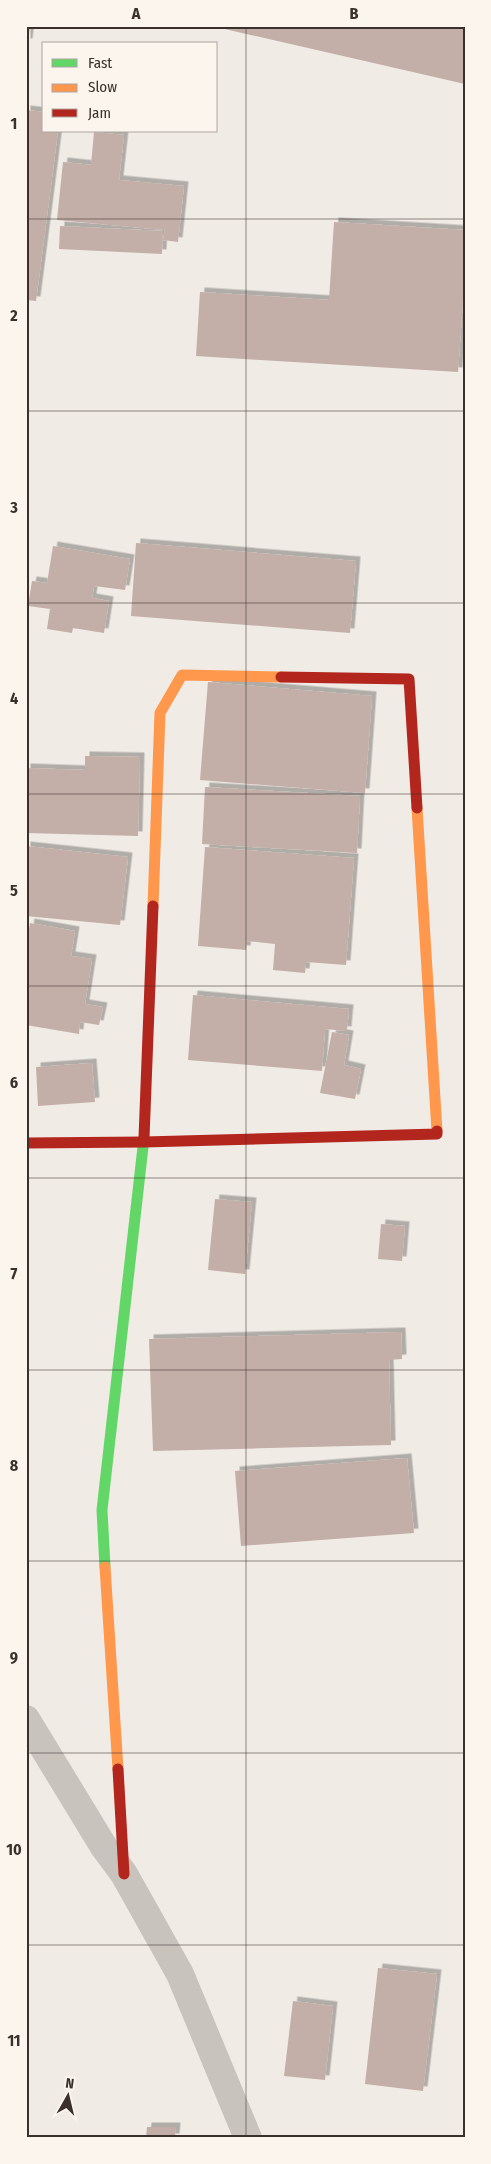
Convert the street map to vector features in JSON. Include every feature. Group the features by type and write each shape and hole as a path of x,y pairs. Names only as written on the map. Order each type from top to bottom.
{"street":[{"path":"26,1143 144,1142 437,1134 409,679 182,675 160,713 144,1142 102,1510 124,1874"},
{"path":"26,1719 104,1847 124,1874 180,1974 248,2138"}],"building":[{"path":"26,26 30,26 28,43 26,43"},
{"path":"465,26 465,84 216,27"},
{"path":"26,110 42,112 42,132 58,132 36,301 26,300"},
{"path":"94,132 124,135 119,180 184,186 178,242 163,240 165,230 57,220 63,162 91,165"},
{"path":"334,222 465,230 465,270 458,372 196,356 200,292 329,300"},
{"path":"60,226 163,231 162,254 59,249"},
{"path":"136,543 356,561 350,633 131,616"},
{"path":"53,546 130,559 125,590 94,586 92,598 109,601 104,633 73,628 72,633 47,629 50,609 28,606 32,581 47,583"},
{"path":"208,682 372,696 365,793 200,780"},
{"path":"85,756 140,757 138,836 26,833 26,768 85,770"},
{"path":"205,787 360,796 357,853 202,844"},
{"path":"26,846 128,857 120,925 26,916"},
{"path":"205,847 354,858 346,965 306,962 305,973 273,970 275,944 247,941 246,950 198,946"},
{"path":"30,923 75,931 71,956 92,959 85,1004 103,1007 99,1025 80,1022 79,1034 26,1025 26,947"},
{"path":"193,995 349,1009 347,1031 325,1029 322,1071 188,1060"},
{"path":"332,1032 349,1035 344,1065 361,1069 355,1099 320,1093"},
{"path":"92,1063 95,1102 38,1106 36,1067"},
{"path":"215,1199 252,1202 245,1274 208,1270"},
{"path":"381,1224 405,1226 402,1261 378,1259"},
{"path":"401,1332 402,1359 389,1360 391,1445 153,1451 149,1339"},
{"path":"407,1458 414,1533 241,1546 235,1471"},
{"path":"378,1968 437,1974 423,2091 365,2084"},
{"path":"293,2001 333,2006 325,2080 284,2076"},
{"path":"147,2127 176,2127 175,2138 146,2138"}],"traffic: fast":[{"path":"105,1567 102,1510 144,1138"}],"traffic: slow":[{"path":"153,906 160,713 182,675 281,677"},
{"path":"417,808 437,1131"},
{"path":"105,1567 118,1769"}],"traffic: jam":[{"path":"281,677 409,679 417,808"},
{"path":"144,1138 153,906"},
{"path":"26,1143 144,1142 437,1134 437,1131"},
{"path":"118,1769 124,1874"}]}
